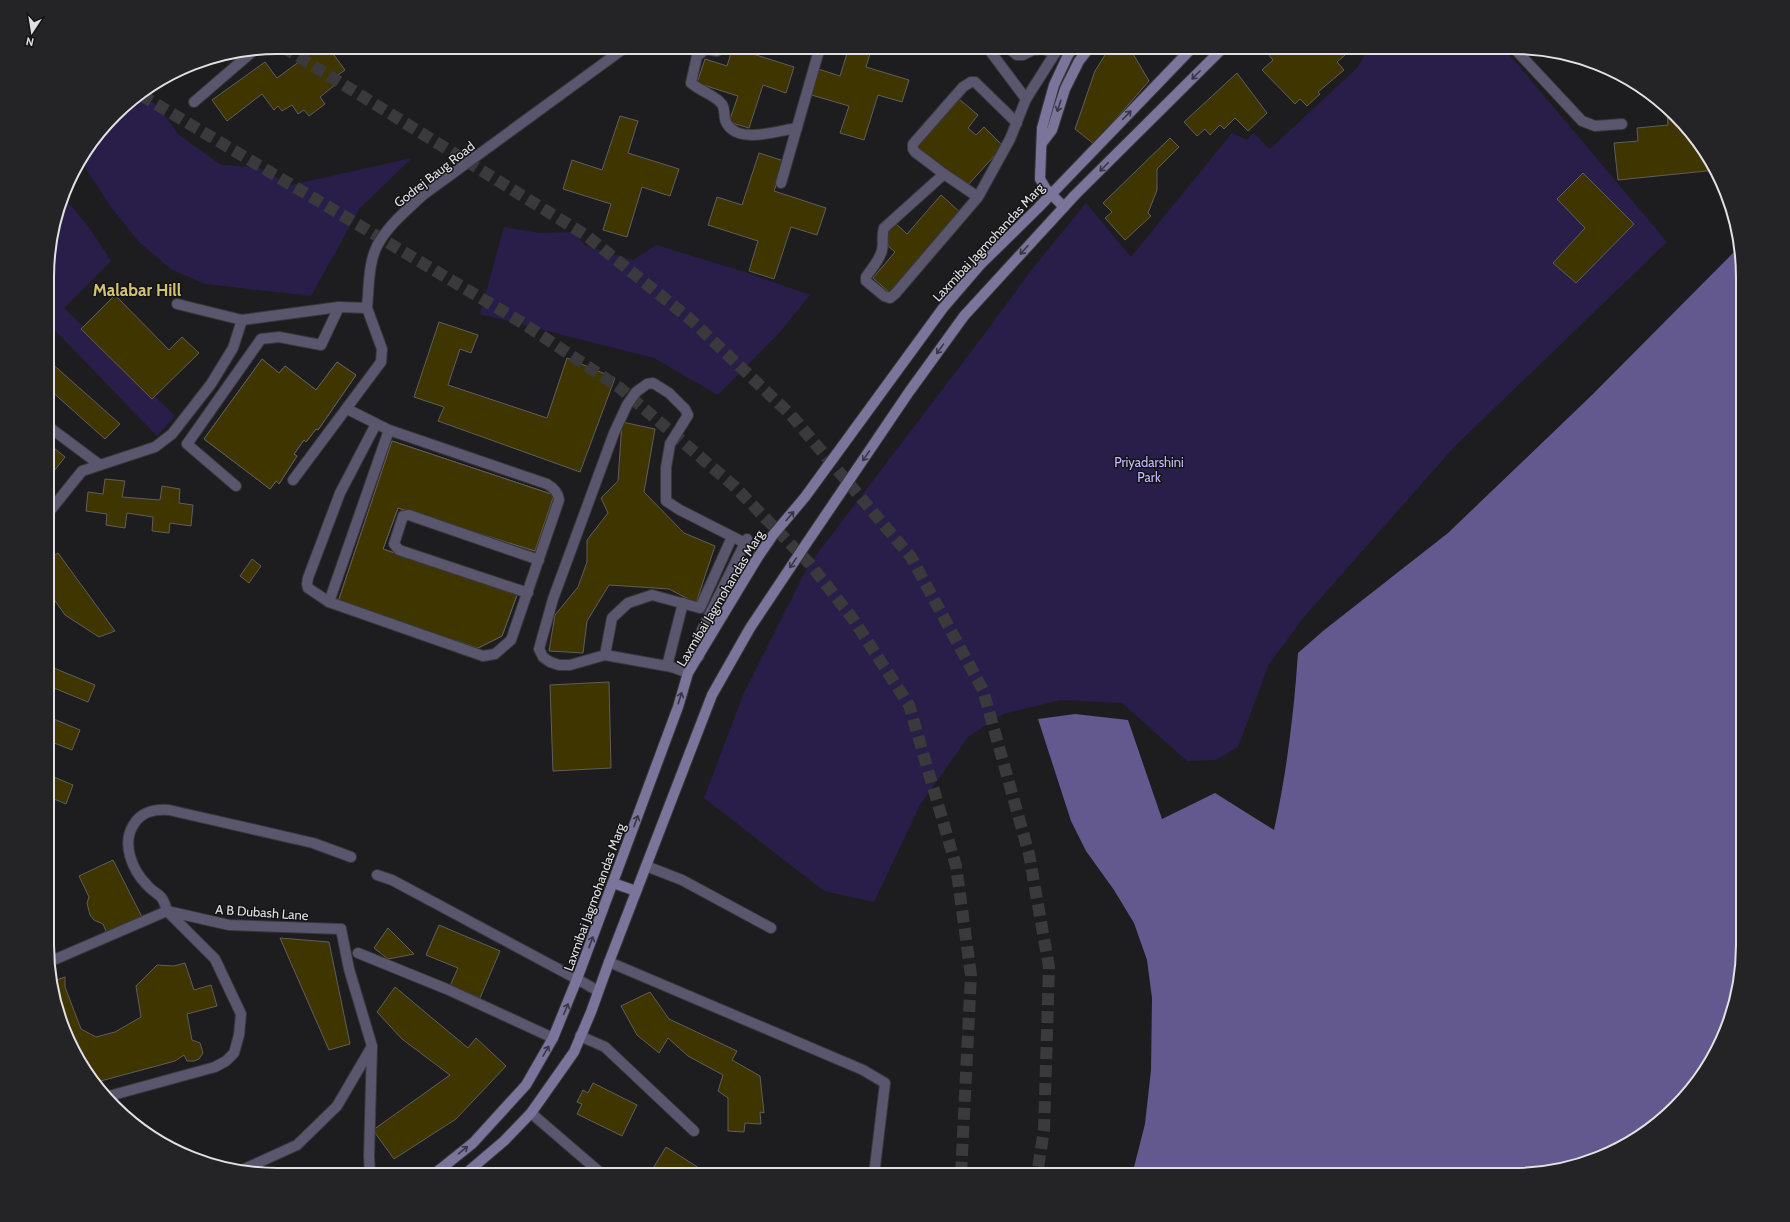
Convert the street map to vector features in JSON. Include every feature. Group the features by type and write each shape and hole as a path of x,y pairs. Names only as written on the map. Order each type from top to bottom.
{"main road":[{"path":"1064,207 1051,194 1040,179 1042,128 1054,85 1069,54"},
{"path":"1042,143 1052,130 1065,89 1079,61 1084,54"},
{"name":"Laxmibai Jagmohandas Marg","path":"442,1168 473,1143 526,1085 553,1038 613,883 688,673 758,557 773,535 805,497 943,308 980,265 1186,54"},
{"path":"472,1168 504,1141 531,1113 574,1052 712,695 750,628 909,392 964,316 1064,207 1217,54"},
{"path":"1054,85 1065,89"},
{"path":"613,883 636,891"}],"street":[{"name":"Godrej Baug Road","path":"367,308 371,269 377,247 394,221 423,195 616,54"},
{"path":"700,54 697,56 691,84 721,102 724,108 724,119 728,126 737,134 747,136 796,128"},
{"path":"781,182 818,54"},
{"path":"992,54 1026,99"},
{"path":"944,174 884,228 882,234 883,248 881,254 866,277 866,281 884,296 890,298 895,294 978,198 1017,123 1026,99 1054,54"},
{"path":"1519,54 1582,121 1595,126 1622,124"},
{"path":"194,102 247,56"},
{"path":"978,198 915,152 913,149 913,144 964,86 971,82 975,82 1017,123"},
{"path":"177,304 242,320 339,307 367,308 382,349 381,362 293,480"},
{"path":"236,486 187,444 261,339 279,337 320,345 339,307"},
{"path":"54,506 82,471 155,447 172,434 211,384 233,348 242,320"},
{"path":"688,673 667,666 605,655 570,665 559,665 542,657 539,650 553,600 614,434 627,405 636,392 647,384 653,384 669,393 685,408 688,415 670,444 666,468 666,500 680,510 732,537 746,541 702,630 698,656"},
{"path":"347,409 389,430 547,484 554,488 558,494 560,500 511,640 494,654 483,656 329,602 308,588 308,578 340,493 376,424"},
{"path":"329,602 389,430"},
{"path":"54,431 100,465"},
{"path":"528,593 399,550 394,544 401,519 403,516 409,515 540,560"},
{"path":"605,655 612,618 628,603 652,595 700,608 732,537"},
{"path":"667,666 682,603"},
{"path":"112,1095 215,1067 226,1061 234,1053 239,1035 241,1014 215,959 167,912 161,898 146,885 133,866 127,842 130,829 137,818 153,809 169,810 313,843 351,857"},
{"path":"646,866 682,880 771,928"},
{"path":"377,875 392,880 598,990"},
{"path":"54,960 167,912"},
{"name":"A B Dubash Lane","path":"167,912 228,925 341,930 349,968 372,1046 370,1168"},
{"path":"358,953 449,990 553,1038"},
{"path":"609,962 863,1070 885,1083 875,1168"},
{"path":"580,1036 605,1047 694,1131"},
{"path":"250,1166 296,1145 337,1106 372,1046"},
{"path":"531,1113 595,1168"}],"green space":[{"name":"Priyadarshini Park","path":"1366,54 1509,54 1667,242 1454,447 1304,617 1269,664 1238,747 1216,760 1187,761 1122,703 1061,700 1003,714 968,737 920,805 874,902 824,891 704,798 744,693 808,566 1033,268 1086,203 1131,257 1232,133 1247,140 1253,133 1270,149 1357,68"},
{"path":"147,96 160,109 179,135 221,165 257,167 291,185 412,158 360,208 311,296 206,284 172,270 139,242 111,207 84,165 109,130 130,109"},
{"path":"67,202 88,226 111,261 64,308 175,416 157,436 54,329 54,262 58,233"},
{"path":"504,227 539,233 574,232 584,245 633,260 656,245 745,272 810,295 780,332 718,395 654,358 480,314"}],"shaded area":[{"path":"1735,252 1736,262 1736,960 1732,989 1724,1017 1706,1057 1681,1092 1649,1122 1612,1145 1585,1156 1557,1164 1528,1168 1134,1168 1145,1124 1151,1070 1152,998 1147,960 1134,923 1114,890 1086,851 1071,821 1038,719 1075,714 1128,720 1162,819 1215,793 1274,830 1283,786 1289,742 1298,653 1323,631 1448,533 1593,394"}],"building":[{"path":"310,54 333,54 345,70 331,80 335,85 320,97 325,104 309,116 304,110 298,114 292,105 282,111 278,106 274,110 262,94 227,121 212,100 265,62 277,78"},
{"path":"731,54 753,54 794,67 786,93 763,85 749,128 729,122 738,96 697,83 705,59 727,66"},
{"path":"847,54 870,54 866,67 909,80 902,102 878,95 864,140 840,133 849,106 808,94 815,68 840,76"},
{"path":"1106,54 1133,54 1149,81 1094,144 1075,129 1095,71"},
{"path":"1268,54 1345,55 1337,62 1344,70 1318,92 1320,94 1307,106 1300,99 1295,104 1262,70 1273,60"},
{"path":"1237,73 1267,113 1248,131 1235,118 1224,129 1220,125 1210,135 1205,129 1197,136 1184,122"},
{"path":"959,99 978,115 968,128 976,135 984,127 1003,146 968,185 914,147"},
{"path":"620,116 638,121 628,153 679,169 670,196 642,187 627,237 603,230 611,204 563,189 572,160 602,170"},
{"path":"1667,116 1690,141 1709,171 1618,180 1614,143 1638,141 1637,128 1668,125"},
{"path":"1170,138 1179,147 1157,169 1157,190 1148,213 1151,216 1125,240 1105,218 1112,212 1103,203"},
{"path":"759,153 784,161 774,191 826,208 817,235 791,227 774,279 749,271 758,241 708,225 717,197 742,205"},
{"path":"1583,173 1634,224 1576,283 1553,263 1585,228 1557,199"},
{"path":"941,195 961,213 891,294 873,278 895,252 888,246 886,233 895,223 907,234"},
{"path":"115,295 169,350 182,337 199,353 152,399 81,329"},
{"path":"439,322 478,335 471,353 460,349 448,385 547,418 567,358 615,378 580,472 438,421 444,407 414,397"},
{"path":"262,359 279,373 285,366 316,390 337,362 356,375 318,430 316,429 306,442 304,440 294,454 297,456 279,484 276,481 270,489 204,439","holes":["275,383 306,405 289,430 277,422 267,435 279,443 269,458 237,436 248,420 259,427 268,414 258,407"]},
{"path":"262,359 279,373 285,366 316,390 337,362 356,375 318,430 316,429 306,442 304,440 294,454 297,456 279,484 276,481 270,489 204,439"},
{"path":"54,365 120,424 105,439 54,393"},
{"path":"622,422 655,429 644,492 684,533 715,546 696,603 669,589 609,585 587,621 583,653 549,651 555,615 578,587 587,562 587,540 608,513 601,498 618,481"},
{"path":"392,441 554,495 535,551 398,508 383,549 517,595 502,636 478,648 338,602","holes":["416,474 516,507 512,521 411,488","379,574 479,606 475,620 374,588"]},
{"path":"392,441 554,495 535,551 398,508 383,549 517,595 502,636 478,648 338,602"},
{"path":"54,448 65,457 54,471"},
{"path":"105,479 125,481 122,497 160,500 162,486 180,489 179,503 193,505 191,526 170,523 169,533 152,531 153,517 127,513 125,528 106,525 107,514 86,511 88,492 103,494"},
{"path":"58,553 115,631 99,637 65,615 54,599 54,556"},
{"path":"252,559 261,566 249,583 240,576"},
{"path":"54,668 95,685 88,702 54,688"},
{"path":"609,682 611,768 553,771 550,685"},
{"path":"54,719 80,730 72,750 54,743"},
{"path":"54,777 73,785 66,804 54,799"},
{"path":"113,860 143,919 108,936 103,924 94,920 90,915 87,903 89,897 79,876"},
{"path":"439,925 500,951 480,998 450,986 458,968 426,955"},
{"path":"388,928 414,954 388,959 374,948"},
{"path":"280,938 329,942 350,1044 329,1050"},
{"path":"185,963 194,990 211,985 217,1006 187,1014 192,1040 200,1043 203,1053 199,1059 194,1061 187,1061 184,1055 175,1061 100,1081 84,1057 71,1030 58,989 57,980 65,977 65,987 81,1029 96,1037 115,1032 141,1017 136,986 157,965 174,966"},
{"path":"395,987 468,1048 476,1038 506,1066 456,1119 394,1159 373,1130 450,1075 402,1039 377,1012"},
{"path":"650,992 669,1019 737,1051 732,1060 760,1076 764,1113 760,1112 761,1124 745,1123 744,1132 728,1131 728,1098 718,1091 723,1075 688,1056 668,1038 659,1053 637,1035 621,1006"},
{"path":"593,1083 637,1105 622,1136 577,1114 582,1104 577,1102 583,1090 588,1093"},
{"path":"666,1147 699,1168 653,1168"}],"tunnel":[{"path":"294,54 587,236 690,319 791,415 911,557 983,690 1029,854 1049,967 1044,1130 1038,1168"},
{"path":"145,97 521,322 620,388 734,486 810,564 853,619 909,705 956,866 971,975 961,1168"}],"district":[{"name":"Malabar Hill","path":"137,290"}]}
